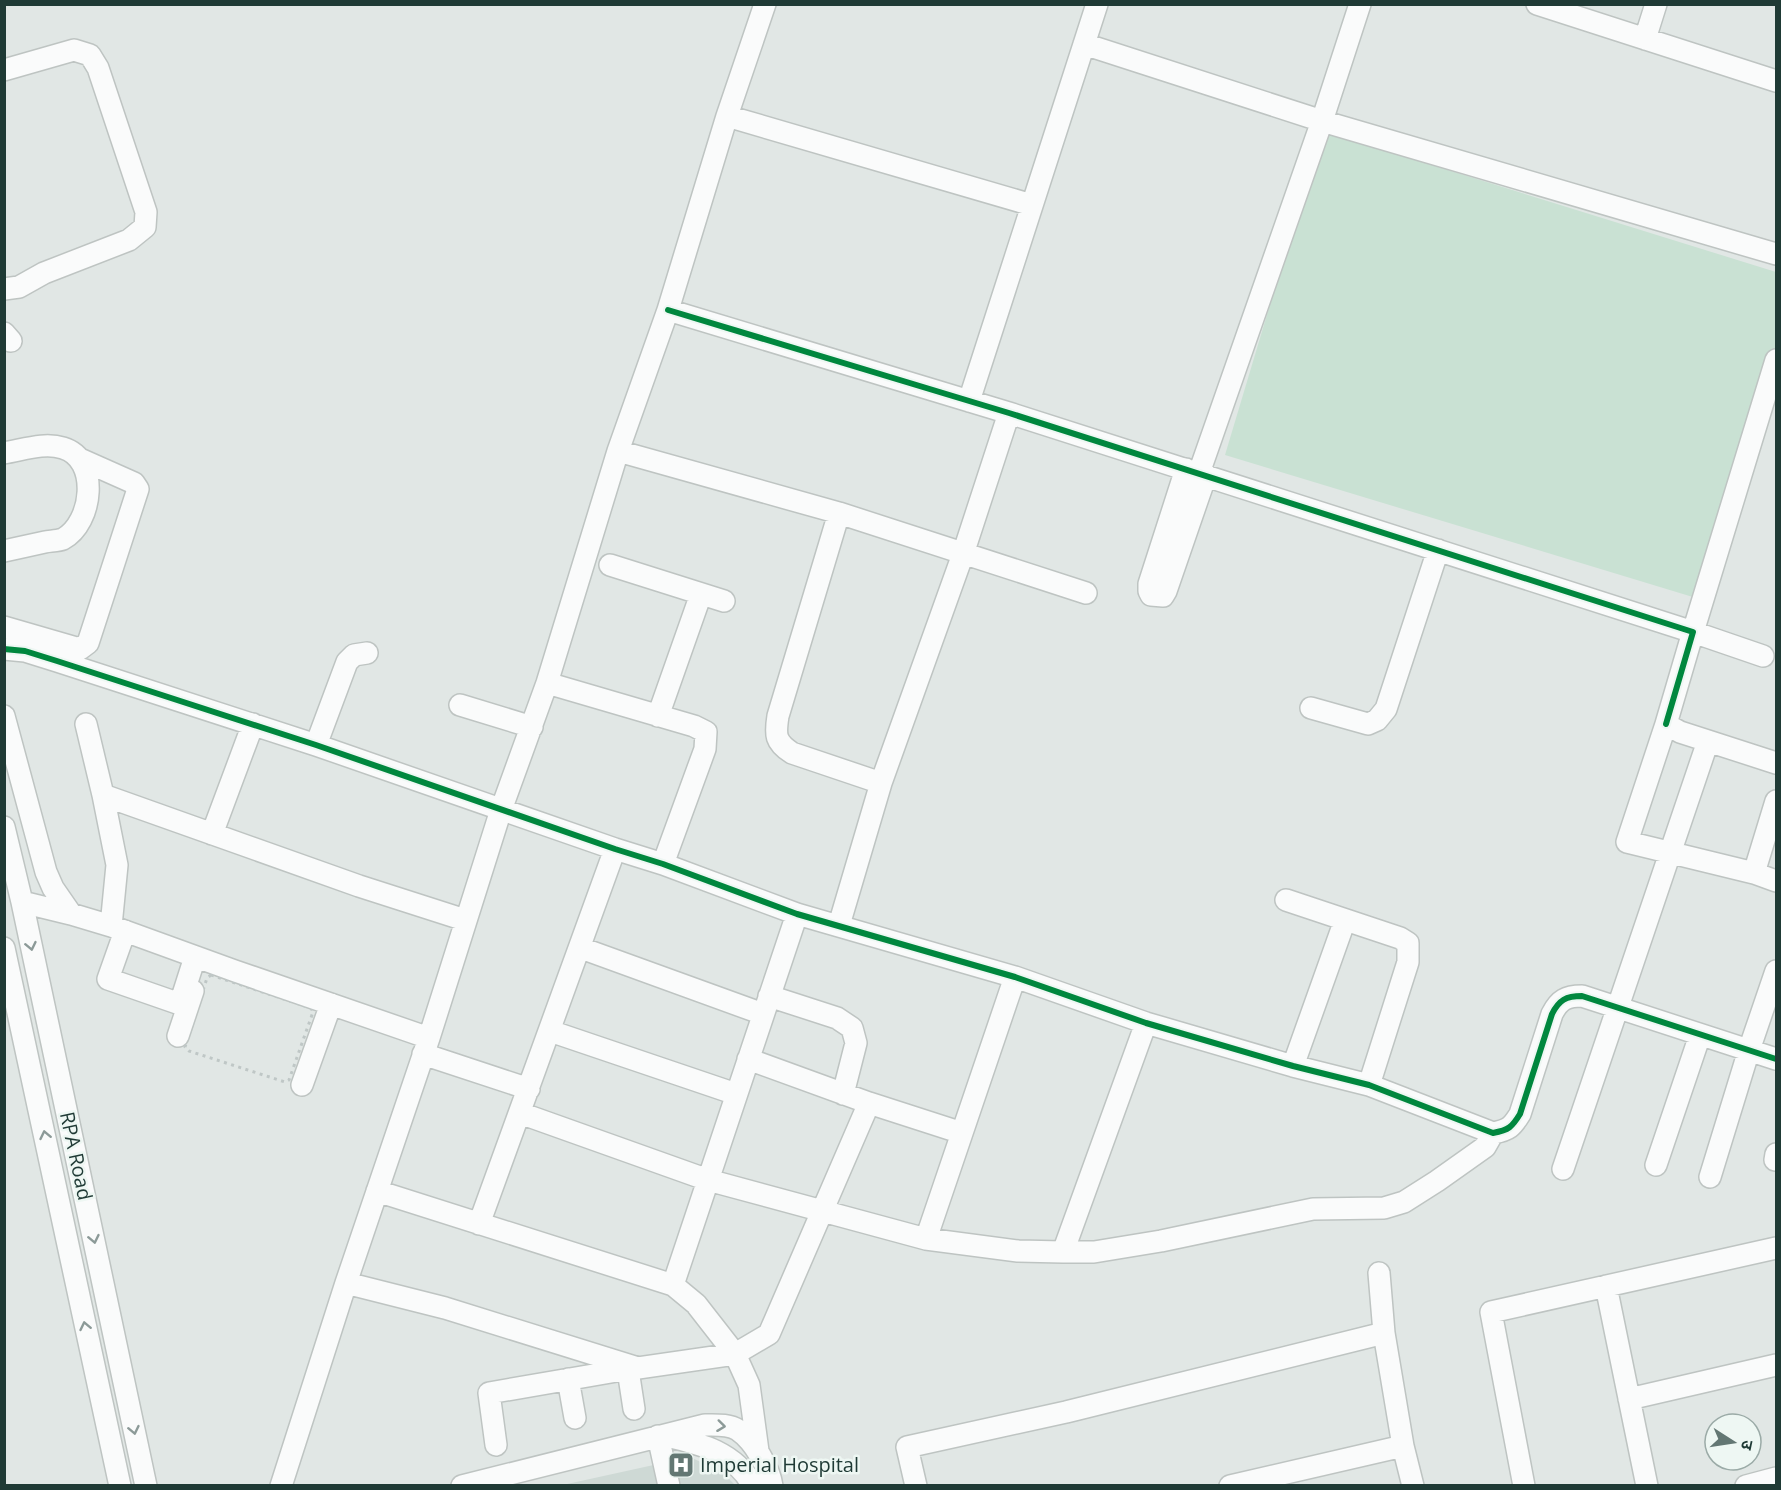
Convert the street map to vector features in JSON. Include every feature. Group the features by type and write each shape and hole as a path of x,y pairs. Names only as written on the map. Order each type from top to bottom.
{"street":[{"path":"281,1485 426,1046 501,810 547,683 618,451 668,310 727,116 765,4"},
{"path":"969,401 1097,4"},
{"path":"1197,472 1166,591 1163,596 1151,595 1149,584 1197,472 1322,121 1360,4"},
{"path":"1537,4 1776,81"},
{"path":"1644,39 1656,4"},
{"path":"1084,44 1322,121 1776,254"},
{"path":"4,70 74,50 90,55 98,68 146,212 145,227 129,240 44,273 19,287 4,290"},
{"path":"727,116 1032,205"},
{"path":"668,310 1197,472 1693,632 1763,657"},
{"path":"1776,360 1666,724 1627,842 1754,873 1776,881"},
{"path":"839,925 881,783 963,554 1009,413"},
{"path":"4,453 44,446 65,448 80,459 134,483 138,489 88,643 80,649 4,627"},
{"path":"618,451 839,513 1086,593"},
{"path":"4,551 63,539 78,526 86,510 89,495 87,478 80,459"},
{"path":"839,513 778,716 776,733 781,746 792,753 881,783"},
{"path":"1311,708 1368,724 1377,720 1386,710 1438,550"},
{"path":"610,565 724,601"},
{"path":"658,716 701,594"},
{"path":"4,649 36,654 316,745 663,864 797,914 1015,977 1146,1023 1293,1066 1370,1085 1493,1133 1505,1131 1512,1126 1520,1114 1552,1014 1558,1003 1569,996 1582,996 1776,1059"},
{"path":"316,745 347,662 354,655 367,653"},
{"path":"547,683 706,732 705,749 663,864"},
{"path":"460,705 532,727"},
{"path":"4,716 46,872 52,888 71,914"},
{"path":"86,724 117,865 118,928 108,980 184,1005"},
{"path":"212,834 253,724"},
{"path":"1666,724 1680,732 1776,763"},
{"path":"1563,1169 1708,741"},
{"path":"103,795 358,886 465,920"},
{"path":"1754,873 1776,801"},
{"name":"RPA Road","path":"4,827 146,1485"},
{"path":"480,1224 615,849"},
{"path":"1286,900 1400,938 1408,943 1408,962 1370,1085"},
{"path":"22,902 118,928 426,1046 529,1089"},
{"path":"673,1285 797,914"},
{"path":"1293,1066 1345,920"},
{"path":"4,948 120,1485"},
{"path":"580,948 766,1005 837,1018 852,1028 856,1043 843,1094"},
{"path":"178,1036 184,1005 199,958"},
{"path":"1710,1177 1776,971"},
{"path":"926,1239 1015,977"},
{"path":"302,1085 321,1006"},
{"path":"1063,1252 1146,1023"},
{"path":"550,1031 736,1094"},
{"path":"1656,1165 1700,1035"},
{"path":"748,1059 869,1103 962,1133"},
{"path":"496,1445 489,1393 735,1354 769,1334 869,1103"},
{"path":"520,1113 708,1180 926,1239 1018,1251 1063,1252 1095,1252 1161,1241 1313,1209 1384,1208 1404,1202 1437,1181 1485,1147 1493,1133"},
{"path":"377,1191 673,1285 696,1304 735,1354 749,1385 758,1454"},
{"path":"1524,1485 1491,1312 1776,1248"},
{"path":"1379,1273 1384,1333 1403,1446 1413,1485"},
{"path":"346,1283 445,1308 633,1369"},
{"path":"1606,1286 1647,1485"},
{"path":"916,1485 907,1447 1066,1412 1384,1333"},
{"path":"91,1351 116,1345"},
{"path":"1629,1399 1776,1365"},
{"path":"633,1369 634,1409"},
{"path":"568,1379 575,1418"},
{"path":"462,1485 508,1480 661,1436 705,1425 723,1425 737,1429 750,1441 770,1476 772,1485"},
{"path":"661,1436 669,1485"},
{"path":"661,1436 707,1446 742,1469 753,1485"},
{"path":"1230,1485 1285,1479 1403,1446"},
{"path":"1746,1485 1776,1478"}],"path":[{"path":"211,975 321,1006 313,1012 289,1080 285,1082 189,1051 185,1047 207,978 211,975"}],"shaded area":[{"name":"Imperial Hospital","path":"690,1457 722,1472 735,1485 558,1486"}],"green space":[{"path":"1322,131 1776,272 1776,372 1706,601 1225,455"}],"cycle path":[{"path":"668,310 1009,413 1693,632 1666,724"},
{"path":"4,649 25,651 316,745 663,864 797,914 1015,977 1146,1023 1293,1066 1369,1085 1493,1133 1510,1127 1520,1114 1552,1014 1560,1002 1572,997 1582,996 1776,1059"}],"place":[{"name":"Imperial Hospital","path":"681,1465"}]}
